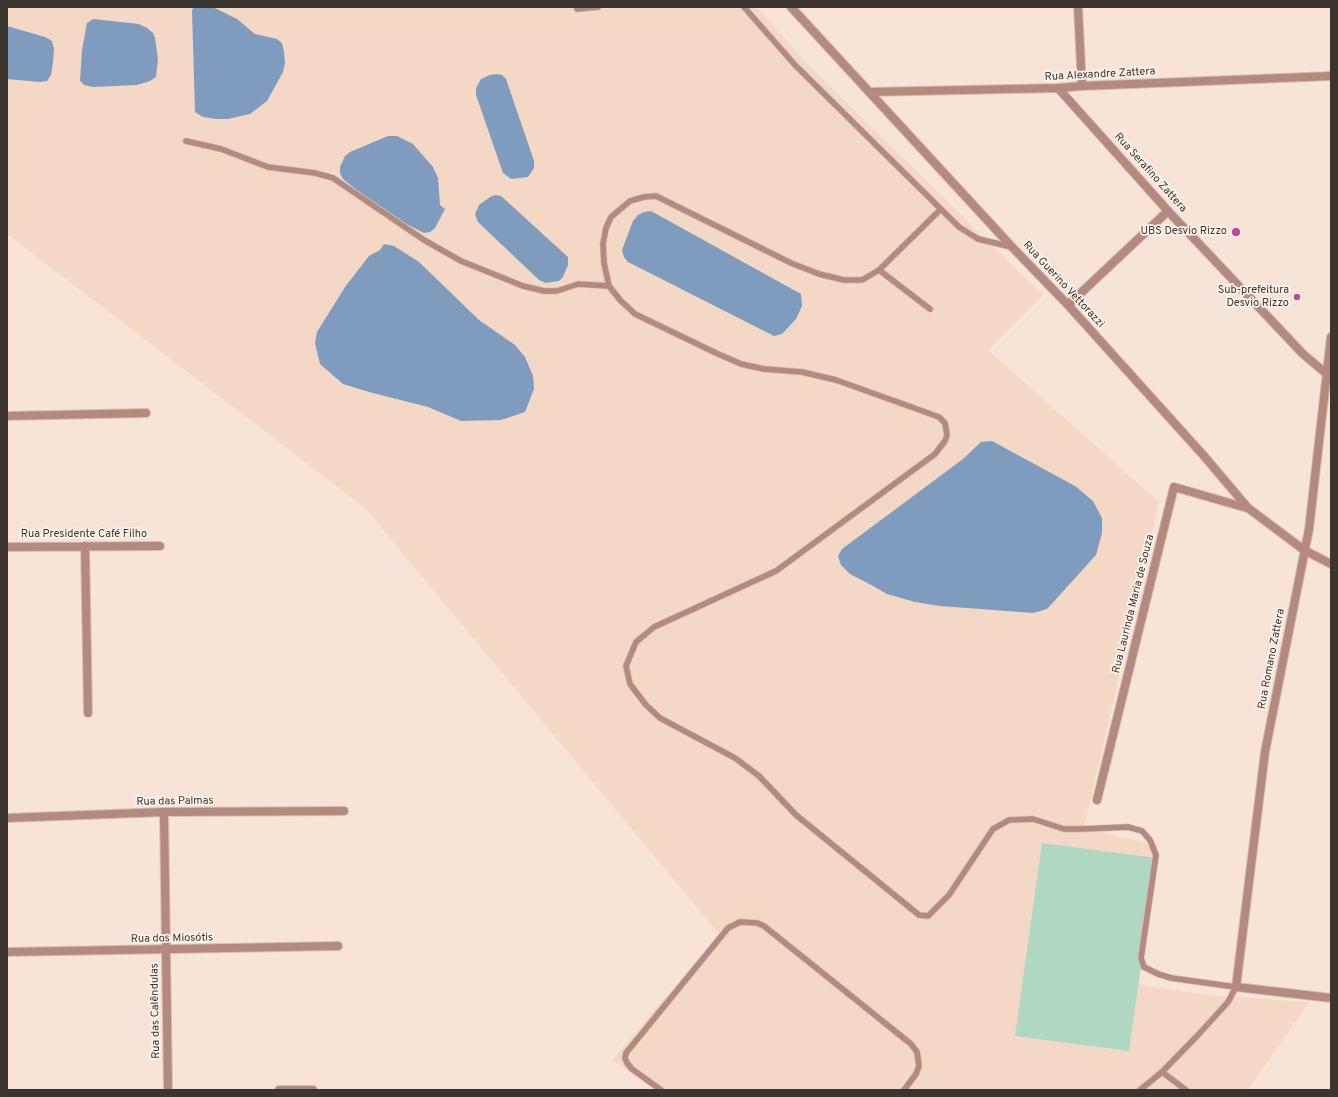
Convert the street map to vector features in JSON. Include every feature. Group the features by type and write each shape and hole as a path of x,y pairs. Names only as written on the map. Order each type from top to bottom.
{"street":[{"name":"Rua Guerino Vettorazzi","path":"790,7 1012,247 1068,305 1204,456 1248,508 1304,550 1331,564"},
{"path":"1078,7 1082,86"},
{"name":"Rua Alexandre Zattera","path":"869,92 1058,88 1331,76"},
{"name":"Rua Serafino Zattera","path":"1058,88 1168,211 1303,354 1328,374"},
{"path":"1068,305 1168,211"},
{"name":"Rua Romano Zattera","path":"1236,986 1265,752 1309,529 1328,374 1331,337"},
{"path":"7,416 146,413"},
{"name":"Rua Laurinda Maria de Souza","path":"1097,800 1174,487 1248,508"},
{"path":"85,546 88,713"},
{"name":"Rua Presidente Café Filho","path":"7,547 160,546"},
{"name":"Rua das Palmas","path":"7,818 164,812 344,811"},
{"name":"Rua das Calêndulas","path":"164,812 168,1090"},
{"name":"Rua dos Miosótis","path":"7,952 338,946"},
{"path":"1236,986 1331,998"},
{"path":"280,1090 313,1090"}],"lane":[{"path":"577,9 598,7"},
{"path":"744,7 795,65 959,228 978,239 1012,247"},
{"path":"186,141 221,149 268,166 315,173 333,178 424,240 461,261 523,286 544,291 557,291 578,284 609,286"},
{"path":"940,210 879,270 862,280 844,280 819,274 791,263 656,196 644,197 630,201 611,217 606,228 603,244 604,263 609,286 620,300 636,314 741,364 764,369 802,372 836,380 939,417 945,423 947,429 945,441 935,454 776,571 654,627 636,642 626,666 630,684 646,705 660,718 712,744 753,771 796,815 919,915 928,916 949,895 994,828 1009,820 1033,819 1064,828 1081,829 1128,827 1142,832 1150,840 1156,855 1142,944 1141,958 1144,967 1158,974 1171,978 1236,986 1228,1002 1198,1035 1162,1072 1140,1090"},
{"path":"879,270 930,309"},
{"path":"661,1090 632,1069 625,1058 626,1053 728,928 740,922 757,923 764,926 911,1044 917,1052 920,1066 904,1090"},
{"path":"1162,1072 1186,1090"}],"shaded area":[{"path":"7,7 757,7 807,64 1043,295 988,350 1159,502 1084,828 1158,846 1139,985 1208,995 1309,1002 1248,1090 656,1090 612,1060 719,934 365,508 7,234"}],"green space":[{"path":"1042,843 1156,858 1129,1051 1015,1036"}],"water":[{"path":"194,7 213,7 237,19 255,34 277,39 282,43 285,63 283,72 267,101 250,114 228,119 216,119 203,117 195,112 192,10"},
{"path":"93,19 139,24 153,33 158,59 156,77 150,81 137,85 93,87 84,85 80,81 82,50 87,23"},
{"path":"7,26 45,37 52,41 54,49 53,62 51,75 47,81 40,82 7,79"},
{"path":"497,74 502,75 506,79 534,161 534,168 528,177 511,179 503,173 476,95 476,88 481,79"},
{"path":"388,136 397,136 413,144 433,167 438,178 440,205 445,209 435,228 430,232 424,233 385,213 343,179 340,173 340,167 345,156 350,152"},
{"path":"495,195 501,196 568,257 568,265 563,277 559,281 546,283 539,280 478,222 475,214 479,205"},
{"path":"651,211 801,294 802,306 796,319 782,334 774,336 628,262 624,257 622,250 633,221 638,215"},
{"path":"384,244 394,246 419,262 479,320 515,345 525,357 533,376 534,389 525,412 501,420 461,421 428,407 343,384 320,364 315,343 317,332 345,287 369,256 380,250"},
{"path":"992,441 1075,486 1093,501 1102,518 1102,533 1096,555 1047,609 1033,613 940,606 915,602 887,594 850,574 841,565 838,556 842,549 963,459 981,442"}],"place":[{"name":"UBS Desvio Rizzo","path":"1236,232"},
{"name":"Sub-prefeitura Desvio Rizzo","path":"1297,297"}]}
